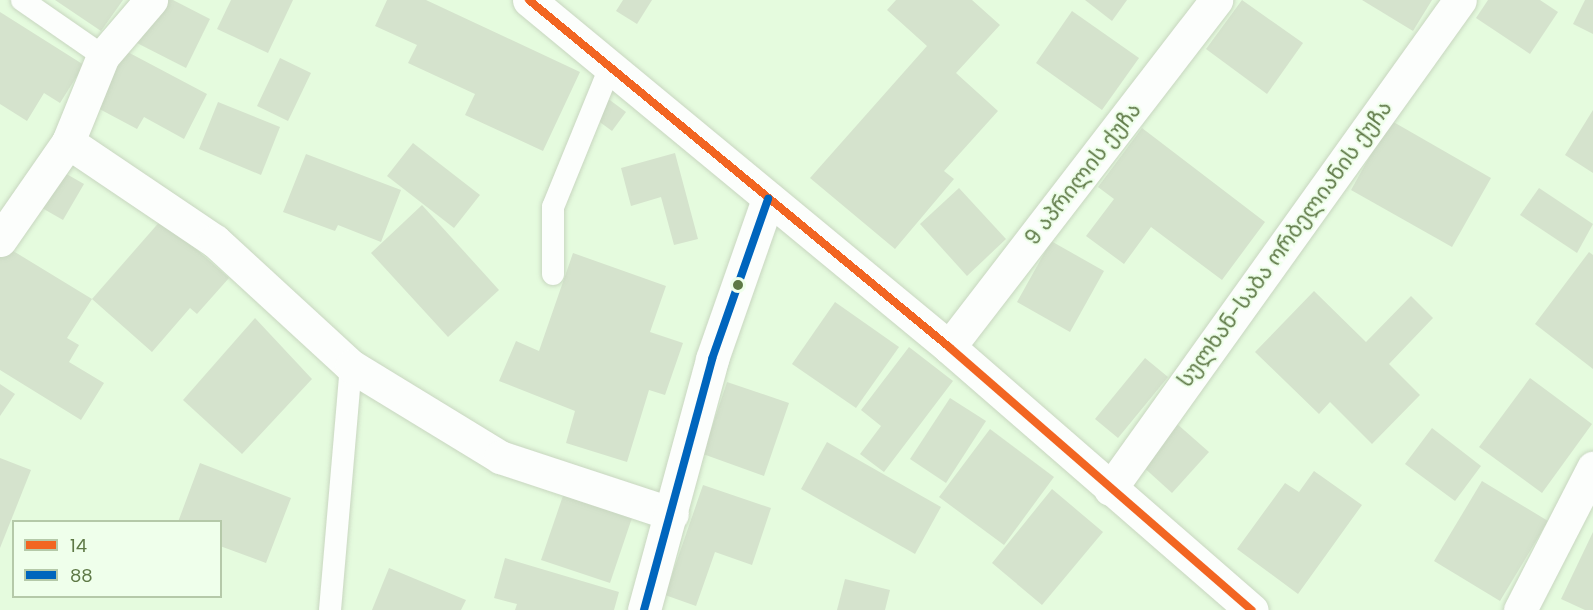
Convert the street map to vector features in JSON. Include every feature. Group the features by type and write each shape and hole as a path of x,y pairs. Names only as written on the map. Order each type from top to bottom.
{"street":[{"path":"0,240 68,142 103,56 151,0"},
{"name":"9 აპრილის ქუჩა","path":"949,347 1216,0"},
{"name":"სულხან-საბა ორბელიანის ქუჩა","path":"1110,489 1460,0"},
{"path":"533,1 768,199 949,347 1238,606"},
{"path":"68,142 215,241 351,366 500,457 672,514"},
{"path":"644,610 672,514 712,359 768,199"},
{"path":"1520,610 1593,468"}],"lane":[{"path":"22,0 103,56"},
{"path":"553,274 553,207 610,67"},
{"path":"330,610 351,366"}],"shaded area":[{"path":"0,0 1593,0 1593,610 0,610"}],"building":[{"path":"55,0 123,0 101,31"},
{"path":"154,0 173,0 210,19 186,68 133,41"},
{"path":"231,0 293,0 268,53 217,29"},
{"path":"387,0 426,0 580,72 543,151 465,115 475,94 408,63 417,45 375,26"},
{"path":"623,0 652,0 637,24 616,11"},
{"path":"896,0 972,0 1000,25 956,73 998,111 944,171 954,179 895,249 810,178 927,46 887,10"},
{"path":"1085,0 1127,0 1112,21"},
{"path":"1242,0 1303,43 1267,94 1206,49"},
{"path":"1362,0 1432,0 1413,31"},
{"path":"1488,0 1540,0 1558,12 1530,54 1476,18"},
{"path":"1585,0 1593,0 1593,34 1573,24"},
{"path":"1072,11 1139,58 1102,110 1036,63"},
{"path":"0,12 84,65 60,103 44,93 27,121 0,104"},
{"path":"122,49 207,94 184,139 144,117 137,129 92,105"},
{"path":"280,58 311,73 288,121 257,106"},
{"path":"607,98 626,112 612,131 593,117"},
{"path":"218,102 280,127 261,175 199,149"},
{"path":"1593,110 1593,173 1565,155"},
{"path":"1390,120 1491,178 1452,247 1351,190"},
{"path":"1142,128 1265,222 1222,280 1151,227 1124,264 1086,236 1114,199 1098,187"},
{"path":"413,143 480,195 454,228 387,176"},
{"path":"675,153 698,239 674,245 661,197 631,206 621,168"},
{"path":"306,154 401,190 381,242 338,225 335,231 283,212"},
{"path":"63,172 84,184 63,220 42,208"},
{"path":"959,188 1006,239 967,276 920,224"},
{"path":"1539,188 1593,224 1577,253 1520,215"},
{"path":"422,205 499,290 448,337 371,253"},
{"path":"162,219 229,278 197,314 190,308 152,352 92,299"},
{"path":"1051,241 1104,271 1070,332 1017,302"},
{"path":"5,246 92,299 67,338 79,345 69,362 104,383 81,420 0,370 0,254"},
{"path":"1589,252 1593,255 1593,369 1535,324"},
{"path":"573,253 666,286 650,332 683,343 665,395 649,390 627,462 566,443 575,411 499,381 516,341 539,351"},
{"path":"1314,291 1366,342 1411,296 1433,318 1389,364 1420,395 1372,444 1330,402 1319,414 1255,352"},
{"path":"835,302 899,347 856,408 792,364"},
{"path":"255,318 312,379 242,454 183,400"},
{"path":"909,347 953,381 884,472 860,454 881,426 861,410"},
{"path":"1145,358 1168,377 1118,438 1095,419"},
{"path":"1530,378 1592,424 1542,493 1479,447"},
{"path":"727,382 789,403 764,476 703,454"},
{"path":"0,384 15,394 0,416"},
{"path":"950,398 986,421 946,483 910,459"},
{"path":"1176,423 1209,452 1172,493 1140,464"},
{"path":"1432,428 1481,466 1455,501 1405,464"},
{"path":"990,429 1054,477 1004,545 939,497"},
{"path":"827,442 941,507 915,554 801,489"},
{"path":"0,458 31,470 0,548"},
{"path":"200,463 291,498 266,563 222,547 222,520 179,520"},
{"path":"1314,471 1362,505 1298,594 1237,549 1285,483 1299,492"},
{"path":"1482,481 1548,521 1500,601 1434,561"},
{"path":"703,485 771,508 752,565 715,552 696,606 665,595"},
{"path":"566,487 635,509 610,583 541,560"},
{"path":"1052,489 1103,532 1042,605 992,563"},
{"path":"1593,532 1593,610 1585,610 1561,599"},
{"path":"505,558 619,592 614,610 515,610 517,604 494,598"},
{"path":"389,568 466,600 461,610 372,610"},
{"path":"845,579 890,590 885,610 837,610"}],"transit line":[{"name":"14","path":"529,0 949,347 1252,610"},
{"name":"88","path":"644,610 712,359 768,199"}]}
